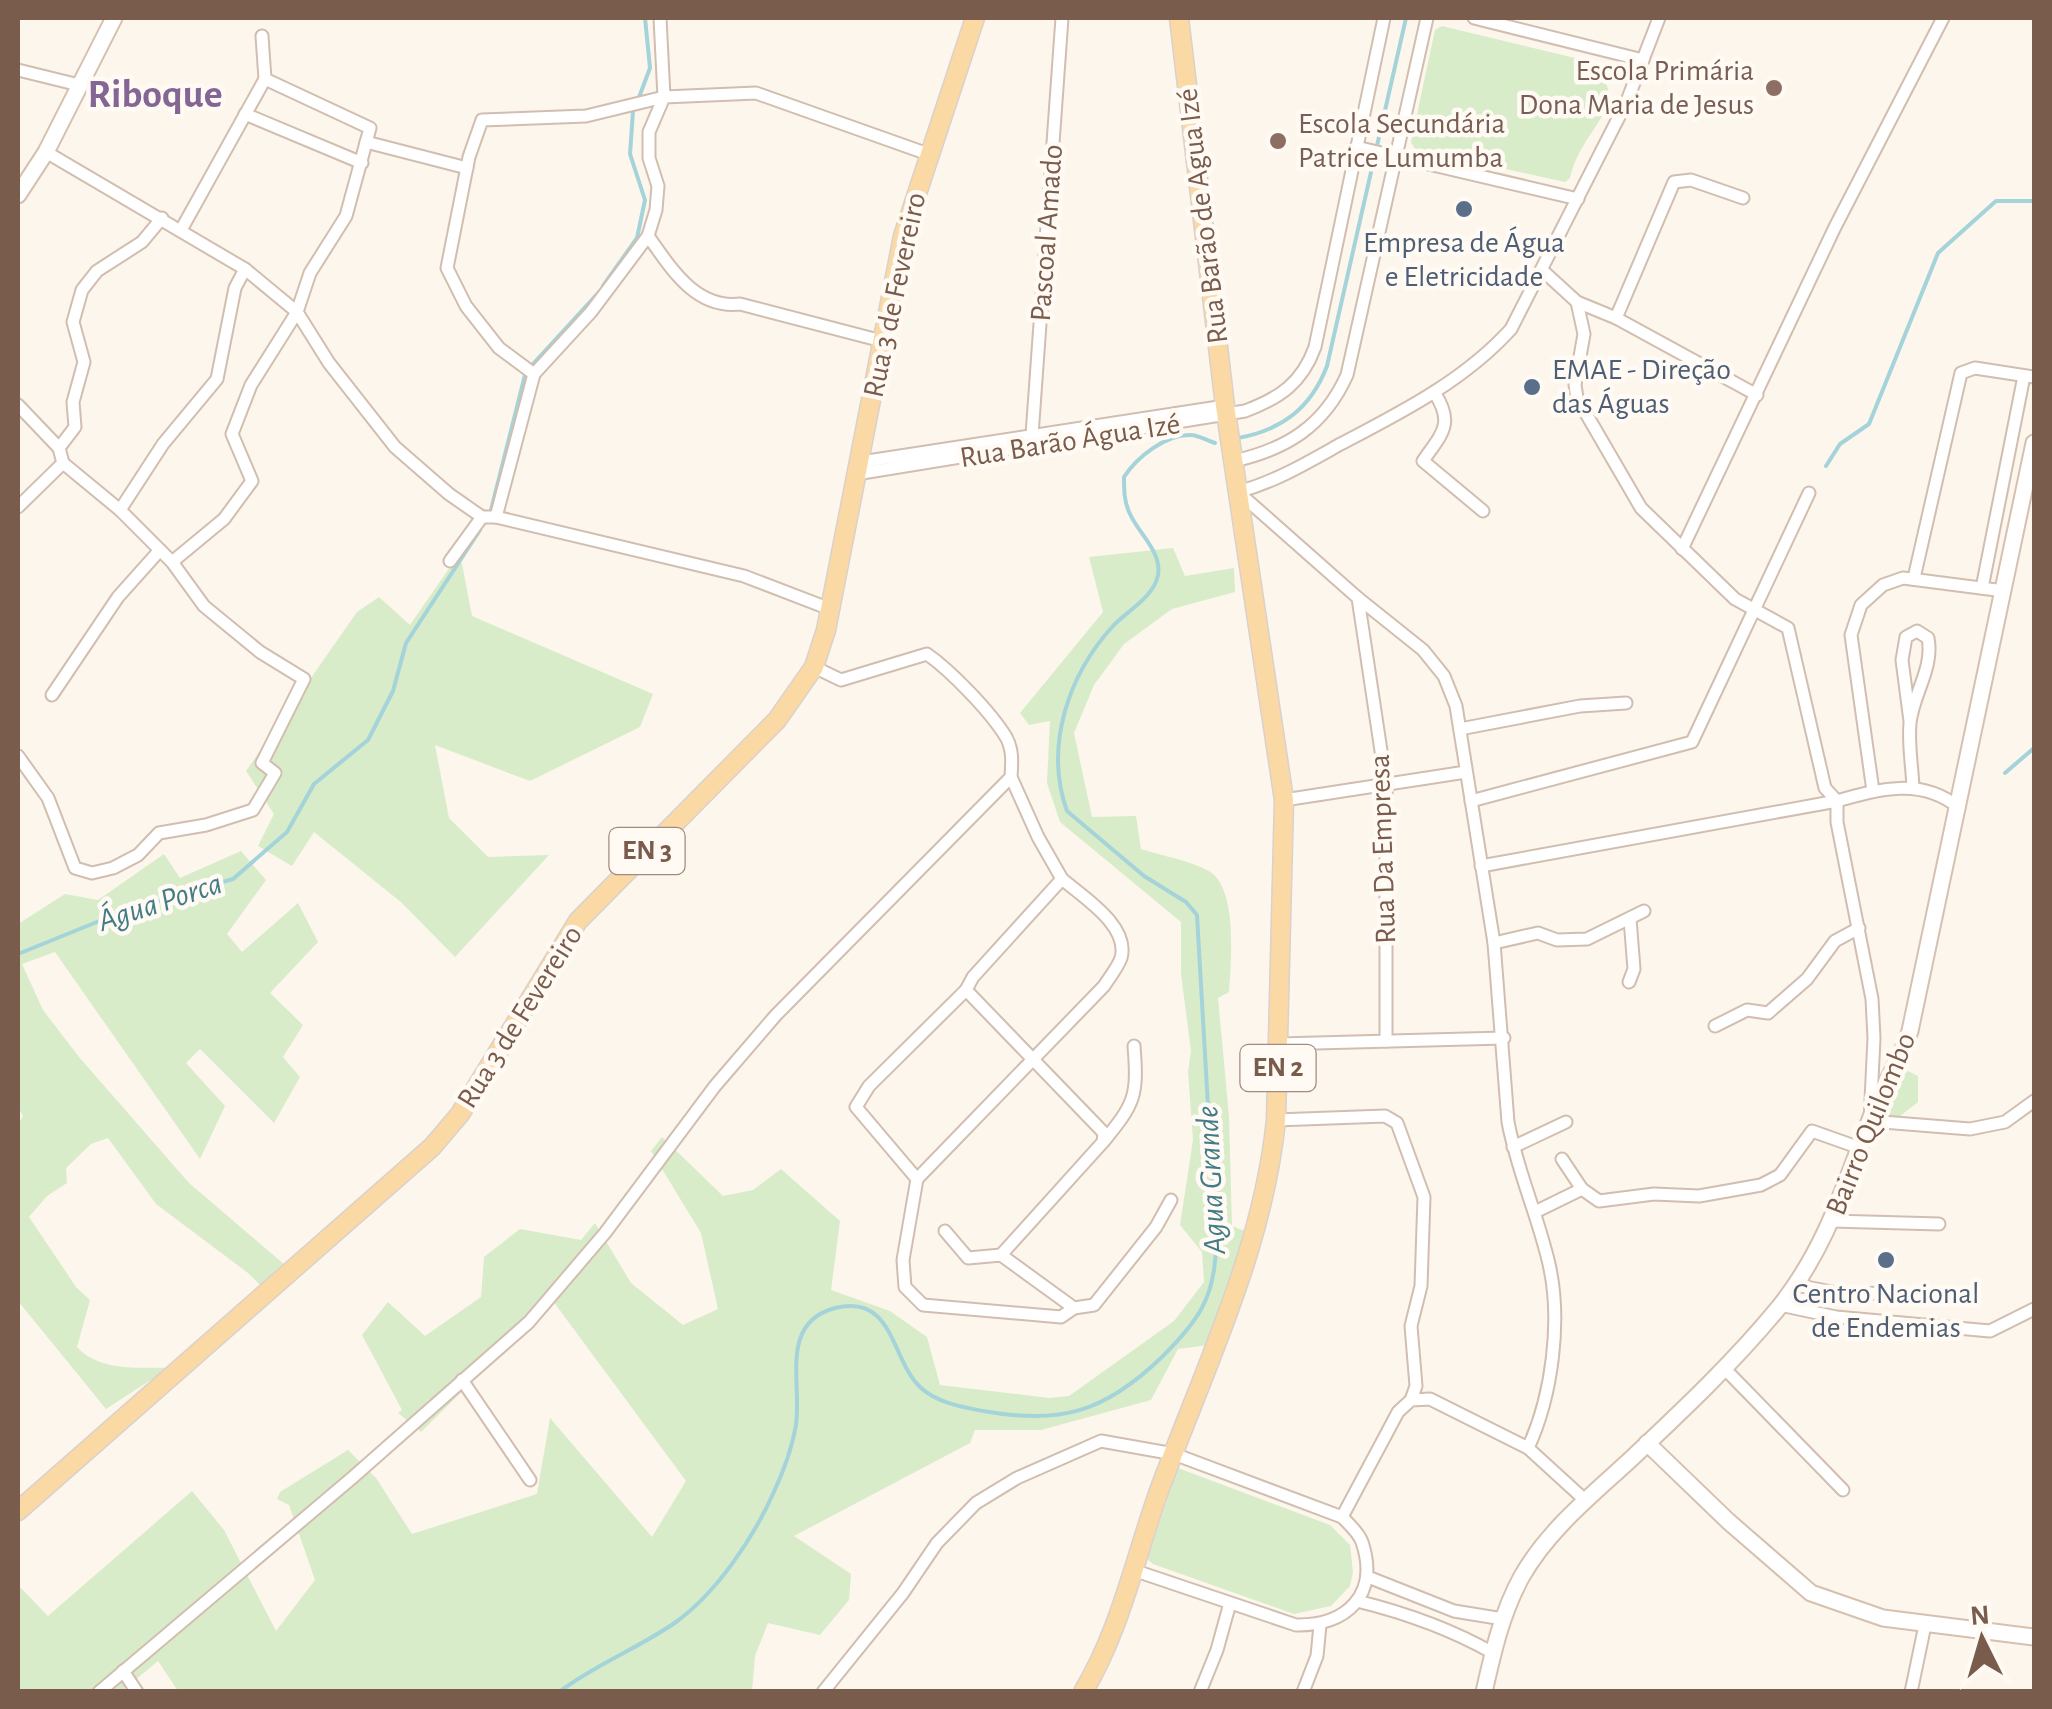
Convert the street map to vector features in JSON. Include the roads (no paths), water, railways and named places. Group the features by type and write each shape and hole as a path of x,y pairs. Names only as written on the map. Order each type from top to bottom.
{"main road":[{"name":"Rua 3 de Fevereiro","path":"18,1511 432,1147 460,1114 578,921 777,720 814,667 830,608 903,236 975,18"},
{"name":"Rua Barão de Agua Izé","path":"1180,18 1225,411"},
{"name":"EN 2","path":"1083,1692 1101,1662 1246,1265 1271,1172 1279,1044 1284,800 1225,411"}],"street":[{"path":"18,195 46,152 114,18"},
{"path":"496,517 534,374 599,303 648,236 658,186 649,158 649,132 664,97 660,18"},
{"name":"Pascoal Amado","path":"1032,442 1062,18"},
{"path":"1384,18 1361,148 1578,200"},
{"path":"1234,461 1272,452 1301,435 1322,417 1340,389 1356,340 1427,18"},
{"path":"1474,18 1643,60"},
{"path":"1238,492 1267,483 1412,408 1510,330 1627,100 1659,18"},
{"path":"1682,549 1835,227 1942,18"},
{"path":"181,230 264,79 262,36"},
{"path":"18,70 80,85"},
{"path":"172,562 224,518 252,481 232,434 251,385 297,312 310,273 346,216 370,128 264,79"},
{"path":"534,374 499,348 466,306 447,268 467,168 482,120 586,116 664,97 756,93 928,154"},
{"path":"246,114 362,163"},
{"path":"366,142 467,168"},
{"name":"Rua Barão Água Izé","path":"858,468 1225,411 1246,411 1280,396 1301,376 1315,347 1361,148"},
{"path":"46,152 245,269 297,312 329,363 395,448 482,517 496,517 744,576 830,608"},
{"path":"1616,318 1674,182 1692,180 1743,198"},
{"path":"59,448 75,428 73,402 83,372 72,322 82,290 97,272 142,242 162,218"},
{"path":"648,236 684,287 726,306 740,304 882,340"},
{"path":"120,510 163,444 216,379 236,288 245,269"},
{"path":"1542,270 1576,302 1616,318 1758,395"},
{"path":"1576,302 1584,334 1575,385 1577,398 1641,508 1734,599 1788,628 1825,788 1837,801 1836,822 1859,928 1873,1018 1870,1122 1970,1129 2004,1122 2034,1101"},
{"path":"1914,578 1961,373 1974,368 2029,376 1982,588"},
{"path":"1434,392 1446,422 1423,461 1483,511"},
{"path":"18,405 59,448 63,463 120,510 172,562 204,606 260,652 304,679 262,763 275,773 253,810 219,822 160,833 138,855 113,868 92,873 75,868 48,798 18,756"},
{"name":"Bairro Quilombo","path":"1484,1692 1503,1619 1536,1554 1586,1500 1724,1368 1796,1284 1832,1222 1910,1031 2034,443"},
{"path":"18,506 63,463"},
{"path":"1238,492 1423,650 1444,676 1456,706 1494,943 1513,1147 1550,1268 1550,1378 1541,1420 1528,1448"},
{"path":"1471,801 1692,742 1809,493"},
{"path":"450,560 482,517"},
{"path":"52,695 118,597 160,550"},
{"path":"1873,791 1852,646 1853,624 1860,605 1874,590 1893,580 1914,578 2004,591"},
{"name":"Rua Da Empresa","path":"1358,598 1386,784 1386,1041"},
{"path":"1910,721 1922,689 1930,645 1928,638 1917,631 1906,637 1902,652 1913,787"},
{"path":"814,667 841,680 927,654 947,668 1006,738 1013,756 1012,776 1038,838 1062,879 1108,920 1120,936 1121,958 1104,986 917,1179 903,1260 905,1287 924,1304 1062,1316 1074,1308 1094,1304 1156,1227 1171,1200"},
{"path":"1460,729 1580,706 1626,703"},
{"path":"1284,800 1466,772"},
{"path":"99,1692 528,1322 592,1248 715,1086 776,1015 1012,776"},
{"path":"1481,866 1837,801 1873,791 1913,787 1939,794 1959,808"},
{"path":"917,1179 856,1107 869,1086 966,990 973,977 1062,879"},
{"path":"1494,943 1538,934 1557,940 1587,940 1644,910"},
{"path":"1629,982 1634,968 1630,919"},
{"path":"1716,1026 1747,1010 1768,1013 1807,978 1835,941 1859,928"},
{"path":"966,990 1104,1133 1104,1142"},
{"path":"1279,1044 1504,1038"},
{"path":"1001,1255 1130,1110 1136,1077 1134,1046"},
{"path":"1276,1120 1385,1116 1397,1123 1424,1197 1420,1286 1412,1326 1416,1386 1342,1517"},
{"path":"1513,1147 1566,1122"},
{"path":"1562,1159 1582,1190 1599,1200 1610,1201 1654,1194 1681,1198 1761,1185 1780,1175 1812,1131 1860,1148"},
{"path":"1535,1212 1582,1190"},
{"path":"1832,1222 1939,1224"},
{"path":"945,1230 968,1258 1001,1255 1074,1308"},
{"path":"1796,1284 1842,1294 1888,1293"},
{"path":"1780,1305 1836,1317 1990,1331 2034,1308"},
{"path":"1724,1368 1843,1490"},
{"path":"462,1380 530,1480"},
{"path":"1411,1400 1430,1400 1528,1448 1586,1500"},
{"path":"823,1692 904,1592 936,1543 976,1503 1018,1478 1101,1441 1174,1454 1342,1517 1362,1538 1368,1577 1345,1616 1320,1625 1296,1625 1133,1570"},
{"path":"1648,1443 1728,1522 1811,1593 1883,1618 2034,1637"},
{"path":"1368,1577 1454,1611 1503,1619"},
{"path":"1357,1601 1455,1631 1493,1653"},
{"path":"1200,1692 1218,1650 1230,1603"},
{"path":"1303,1692 1316,1656 1320,1625"},
{"path":"1912,1692 1925,1625"},
{"path":"123,1671 138,1692"}],"waterway":[{"path":"638,100 650,68 645,18"},
{"path":"1238,438 1268,429 1293,415 1313,394 1327,366 1406,18"},
{"path":"603,286 637,238 645,200 630,154 633,111"},
{"path":"1826,466 1840,444 1869,424 1938,253 1996,201 2034,201"},
{"path":"533,364 599,292"},
{"path":"491,510 525,375"},
{"name":"Agua Grande","path":"559,1692 676,1622 719,1581 743,1548 772,1496 789,1452 796,1425 800,1340 817,1316 835,1308 854,1306 869,1310 889,1332 910,1375 927,1392 967,1408 1036,1416 1080,1410 1121,1391 1162,1357 1202,1308 1212,1280 1216,1246 1197,915 1186,902 1144,876 1067,811 1058,762 1064,713 1084,667 1113,626 1151,590 1158,575 1157,559 1128,509 1124,477 1144,455 1172,438 1194,435 1215,443"},
{"name":"Água Porca","path":"18,954 124,911 233,879 287,832 314,784 368,740 393,691 406,643 480,530"},
{"path":"2005,773 2034,748"}],"place":[{"name":"Escola Primária Dona Maria de Jesus","path":"1774,88"},
{"name":"Escola Secundária Patrice Lumumba","path":"1278,141"},
{"name":"Empresa de Água e Eletricidade","path":"1464,209"},
{"name":"EMAE - Direção das Águas","path":"1532,387"},
{"name":"Centro Nacional de Endemias","path":"1886,1260"}],"district":[{"name":"Riboque","path":"155,95"}]}
